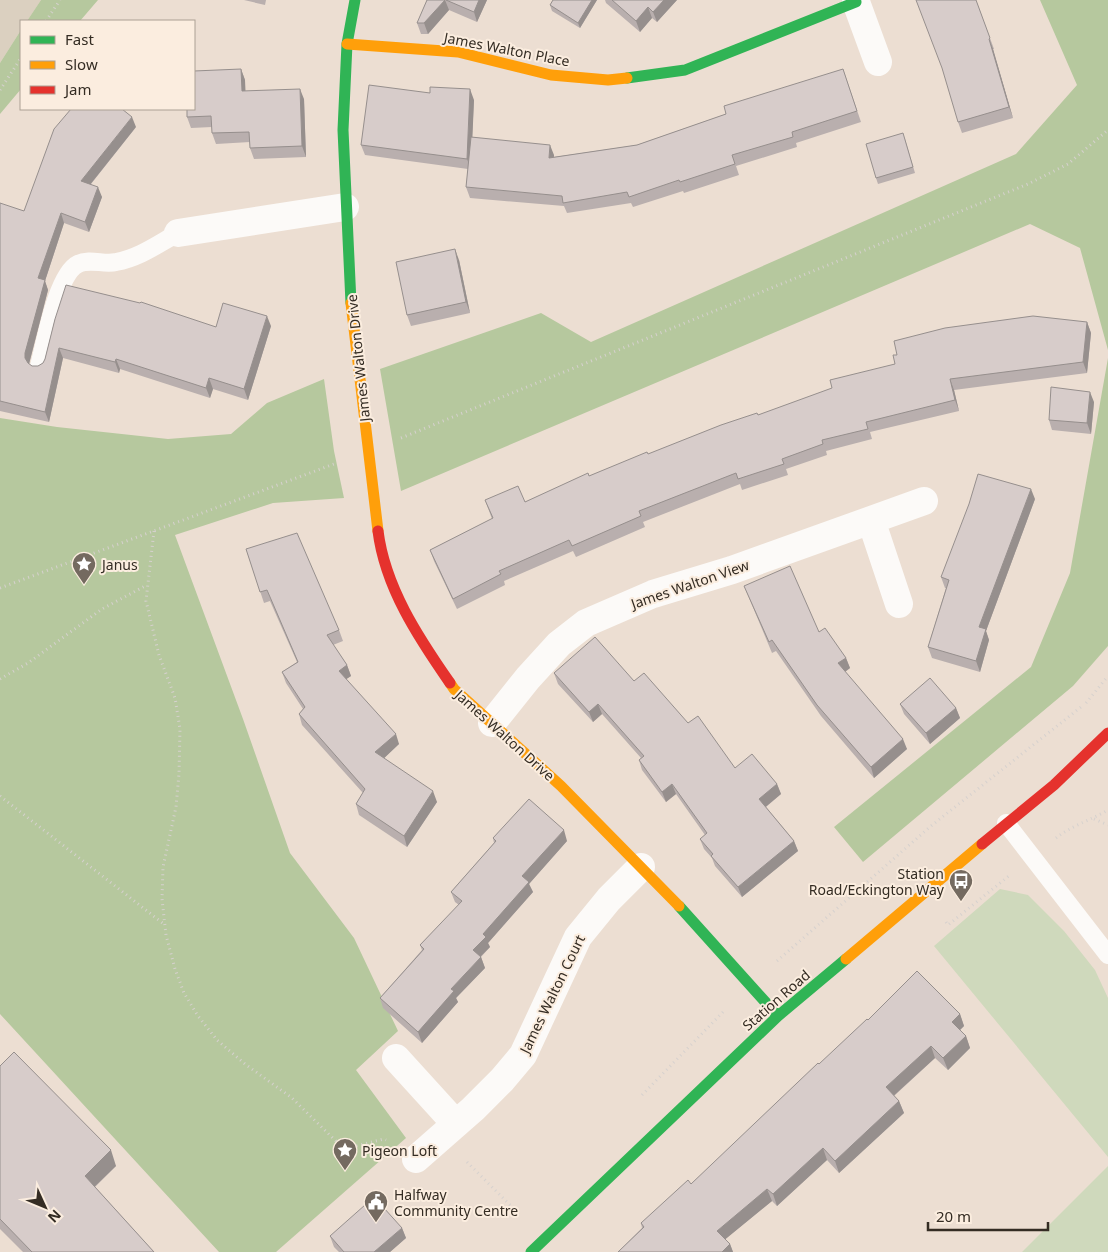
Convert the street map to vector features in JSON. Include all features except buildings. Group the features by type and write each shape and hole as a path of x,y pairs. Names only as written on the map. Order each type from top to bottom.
{"street":[{"name":"James Walton Drive","path":"355,0 347,44 343,130 352,319 381,552 398,596 418,636 454,689 574,798 681,908 778,1016"},
{"name":"James Walton Place","path":"347,44 458,52 551,75 608,80 685,70 855,1"},
{"path":"855,1 878,62"},
{"path":"178,232 346,206"},
{"name":"James Walton View","path":"492,723 528,678 553,651 586,623 653,594 732,570 924,501"},
{"path":"871,520 899,604"},
{"name":"Station Road","path":"531,1252 778,1016 1006,823 1054,785 1108,733"},
{"name":"Station Road","path":"1054,785 1092,765"},
{"name":"James Walton Court","path":"416,1159 502,1080 523,1055 578,937 609,899 641,867"},
{"path":"396,1058 449,1130"}],"lane":[{"path":"39,366 59,292 68,271 79,263 96,261 114,263 137,256 178,232"},
{"path":"1006,823 1108,955"}],"path":[{"path":"47,20 60,0"},
{"path":"0,90 20,60"},
{"path":"0,588 368,451 662,334 1028,184 1068,164 1108,130"},
{"path":"154,530 146,601 160,655 175,698 180,729 177,798 164,867 162,900 165,926 175,969 184,993 198,1016 217,1040 245,1064 292,1098 344,1149 384,1139 416,1159"},
{"path":"0,679 28,663 102,609 148,585"},
{"path":"650,1137 642,1094 749,985 931,826 1088,702 1108,676"},
{"path":"0,796 165,926"},
{"path":"1093,819 1108,825"},
{"path":"449,1130 544,1240"}],"shaded area":[{"path":"0,0 41,0 28,20 20,20 20,32 0,63"}],"green space":[{"path":"41,0 98,0 81,20 28,20"},
{"path":"1040,0 1108,0 1108,350 1080,248 1030,224 401,491 380,369 541,313 591,342 1016,154 1077,85"},
{"path":"20,32 20,90 0,114 0,63"},
{"path":"1108,358 1108,646 1073,686 863,862 834,827 1031,667 1070,573"},
{"path":"324,379 334,451 344,498 273,503 175,535 290,853 354,938 398,1031 356,1070 406,1138 276,1252 219,1252 0,1014 0,418 57,427 168,439 231,434 267,403"},
{"path":"1000,889 1028,895 1064,931 1095,970 1108,998 1108,1157 934,946"},
{"path":"1108,1166 1108,1252 1022,1252"}],"traffic: fast":[{"path":"351,303 343,130 347,44 355,0"},
{"path":"627,78 685,70 856,2 855,0"},
{"path":"679,906 778,1016"},
{"path":"531,1252 778,1016 846,959"}],"traffic: slow":[{"path":"347,44 458,52 551,75 608,80 627,78"},
{"path":"351,303 378,531"},
{"path":"450,683 454,689 561,786 679,906"},
{"path":"846,959 982,844"}],"traffic: jam":[{"path":"378,531 382,552 395,592 426,648 450,683"},
{"path":"982,844 1054,785 1108,733"}],"place":[{"name":"Janus","path":"84,585"},
{"name":"Station Road/Eckington Way","path":"961,902"},
{"name":"Pigeon Loft","path":"345,1171"},
{"name":"Halfway Community Centre","path":"376,1223"}]}
